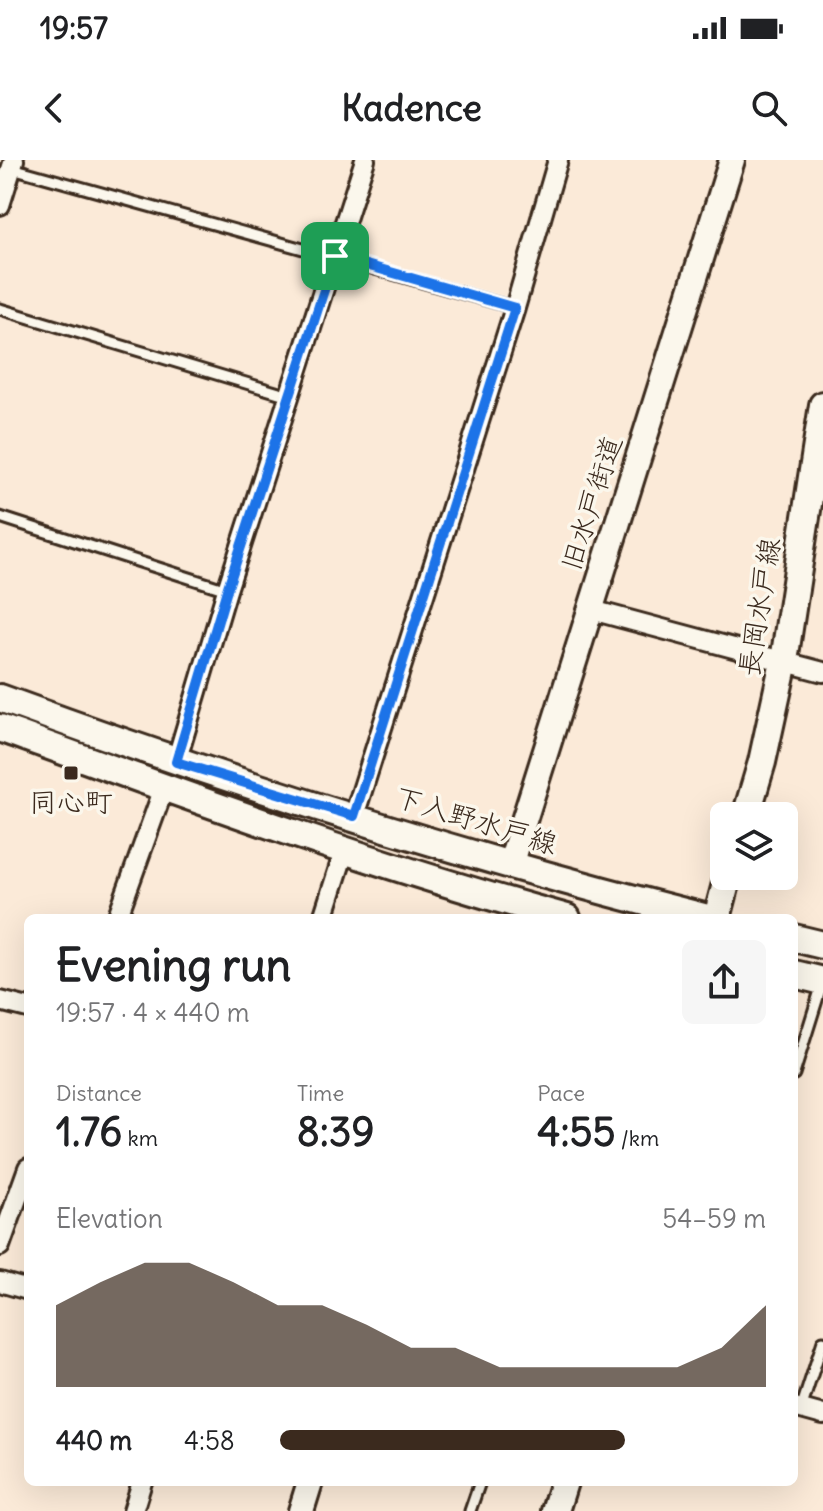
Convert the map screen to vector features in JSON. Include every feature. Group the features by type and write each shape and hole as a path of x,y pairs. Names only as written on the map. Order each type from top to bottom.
{"main road":[{"name":"長岡水戸線","path":"750,802 784,661 823,405"},
{"name":"下入野水戸線","path":"0,698 176,762 510,865 693,914"},
{"path":"0,728 345,849 494,909 535,914"},
{"path":"718,914 724,890"},
{"path":"798,939 823,945"},
{"path":"798,975 823,981"},
{"path":"555,1511 563,1486"}],"street":[{"path":"176,762 227,590 365,160"},
{"path":"354,816 515,308 558,160"},
{"name":"旧水戸街道","path":"510,865 588,609 732,160"},
{"path":"0,205 13,164"},
{"path":"588,609 823,672"},
{"path":"118,914 164,788"},
{"path":"324,914 345,849"},
{"path":"0,1001 24,1007"},
{"path":"0,1246 6,1208 24,1175"},
{"path":"0,1282 24,1289"},
{"path":"798,1408 823,1415"},
{"path":"133,1511 141,1486"},
{"path":"301,1511 309,1486"}],"lane":[{"path":"13,164 515,308"},
{"path":"0,309 289,396"},
{"path":"0,517 227,590"},
{"path":"798,1061 823,981"},
{"path":"798,1408 823,1341"},
{"path":"470,1511 479,1486"}],"place":[{"name":"同心町","path":"71,773"}],"route":[{"path":"335,256 515,308 354,816 176,762 227,590 335,256"}]}
